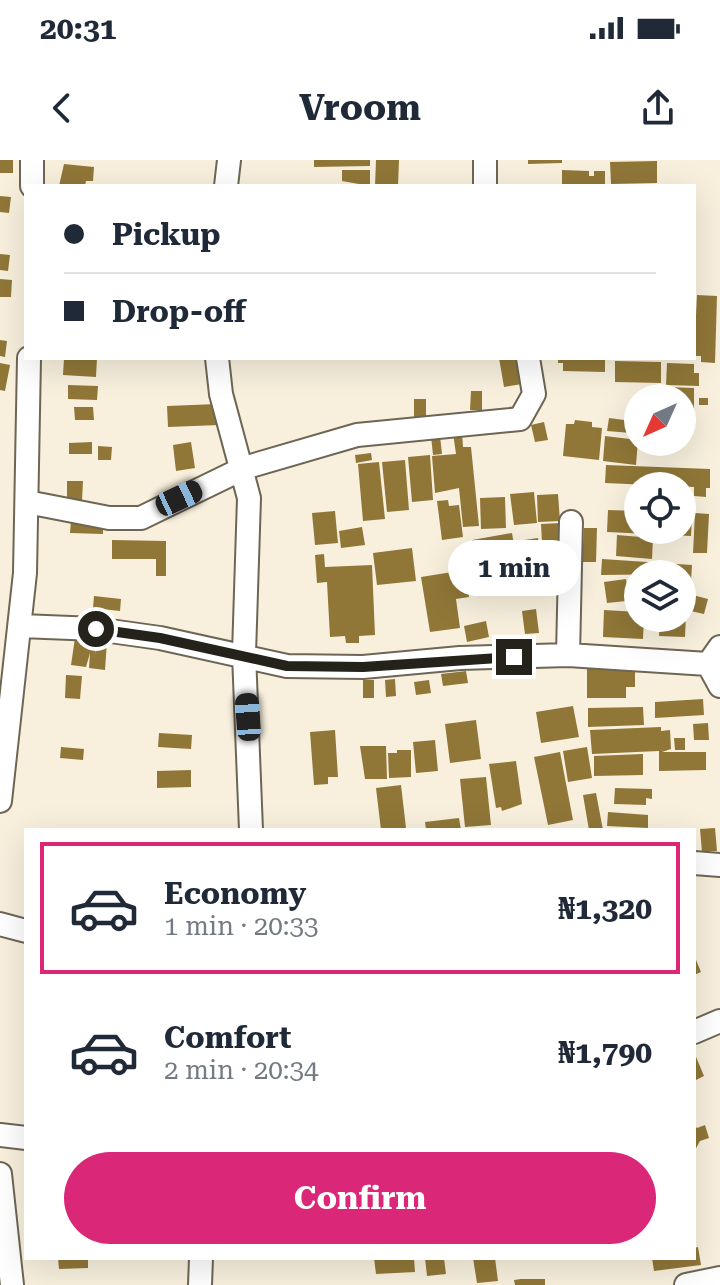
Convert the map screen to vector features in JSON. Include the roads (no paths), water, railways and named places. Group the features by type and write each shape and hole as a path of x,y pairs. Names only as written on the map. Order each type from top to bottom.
{"street":[{"path":"32,160 32,184"},
{"path":"226,184 229,160"},
{"path":"485,160 485,184"},
{"path":"0,801 5,726 21,626 29,360"},
{"path":"217,360 221,394 244,468 249,498 244,654 251,828"},
{"path":"27,502 109,518 141,518 244,468 357,435 520,419 534,394 528,360"},
{"path":"568,655 571,522"},
{"path":"21,626 109,631 244,654 287,666 333,667 568,655 714,656 720,686"},
{"path":"696,863 720,865"},
{"path":"0,924 24,930"},
{"path":"696,1031 720,1021"},
{"path":"0,1135 24,1138"},
{"path":"0,1174 12,1285"},
{"path":"200,1285 201,1260"},
{"path":"686,1285 720,1278"}]}
